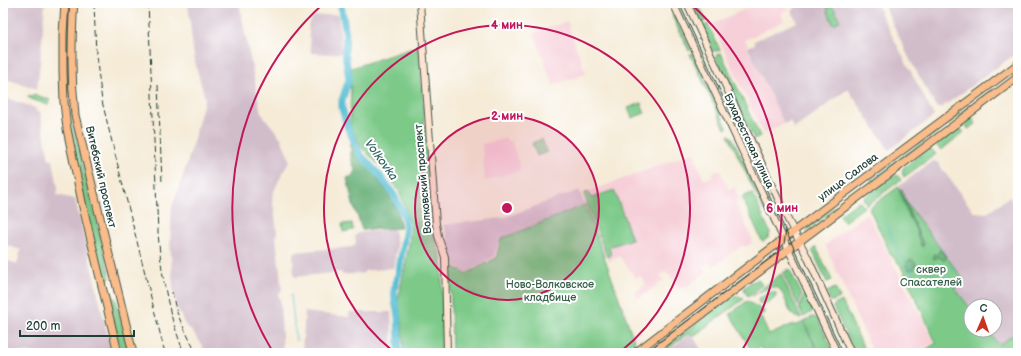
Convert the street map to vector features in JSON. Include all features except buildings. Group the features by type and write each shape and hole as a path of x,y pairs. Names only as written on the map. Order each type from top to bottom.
{"main road":[{"name":"Витебский проспект","path":"65,3 63,34 64,93 67,129 82,207 118,353"},
{"name":"Витебский проспект","path":"74,3 72,31 73,93 75,115 133,353"},
{"name":"Волковский проспект","path":"420,3 436,224 438,236 445,257 447,353"},
{"name":"Бухарестская улица","path":"673,3 838,353"},
{"name":"Бухарестская улица","path":"687,3 787,218 814,270 851,353"},
{"name":"улица Салова","path":"634,353 794,231 1018,64"},
{"name":"улица Салова","path":"651,353 1018,77"},
{"path":"996,80 996,84 1002,89"},
{"path":"717,97 728,92"},
{"path":"64,93 68,96 73,93"},
{"path":"864,179 870,188"},
{"path":"838,198 840,207 844,208"},
{"path":"784,239 799,241"},
{"path":"100,280 109,282 114,278"},
{"path":"105,299 111,294 118,296"}],"shaded area":[{"path":"3,3 45,3 37,89 3,78"},
{"path":"188,3 239,3 261,113 281,138 290,160 272,196 277,231 276,237 282,290 278,295 280,300 283,353 206,353 191,330 185,325 177,307 173,287 170,243 172,208 189,157 205,98 193,51"},
{"path":"758,3 787,3 789,8 781,13 784,21 745,40 784,124 763,134 712,24"},
{"path":"805,3 877,3 882,16 934,116 889,150 848,89 794,129 790,121 784,124 748,47 755,44 754,41 797,22 791,10"},
{"path":"883,3 1018,3 1018,52 941,108 937,108 910,60"},
{"path":"338,14 342,53 311,53 308,25 313,16"},
{"path":"567,21 586,74 553,85 534,33"},
{"path":"3,97 36,108 35,111 40,112 49,159 53,160 58,188 57,195 75,199 112,353 3,353 3,259 17,264 21,250 3,244"},
{"path":"506,138 507,142 511,140 521,170 485,181 482,144"},
{"path":"692,153 694,154 704,180 713,176 712,173 720,170 729,190 735,187 741,200 735,203 752,238 752,243 745,247 743,245 713,267 708,262 705,267 704,265 702,266 706,272 684,289 682,287 679,289 666,271 660,276 664,280 639,299 634,293 646,284 640,276 636,278 619,256 609,262 584,195 585,193"},
{"path":"932,161 937,162 974,212 987,213 1009,197 1018,207 1018,332 999,345 993,338 1003,338 1003,298 963,299 954,287 963,280 911,209 898,187"},
{"path":"579,190 585,205 500,239 494,257 466,273 450,262 448,239 443,225 503,218"},
{"path":"867,213 934,342 916,353 873,353 825,245"},
{"path":"394,229 397,247 393,268 342,275 342,272 294,277 293,252 353,247 356,243 355,236 358,233"},
{"path":"305,312 349,317 349,312 391,312 393,353 302,353"},
{"path":"688,335 693,336 703,353 664,353"}],"green space":[{"path":"691,3 698,3 706,21 700,23"},
{"path":"827,6 834,8 840,21 833,24 828,12"},
{"path":"68,13 70,13 70,92 68,94 66,62"},
{"path":"675,14 691,50 689,51 672,16"},
{"path":"708,24 720,50 713,51 702,27"},
{"path":"419,46 431,218 434,237 442,260 442,353 404,353 402,324 398,300 409,245 411,225 399,191 384,170 362,148 350,126 351,68"},
{"path":"693,53 726,125 727,128 725,129 690,54"},
{"path":"721,53 760,136 754,139 716,57"},
{"path":"992,89 993,91 946,126 946,124"},
{"path":"29,95 36,95 50,100 48,105 31,99 28,97"},
{"path":"641,103 645,113 632,118 628,108"},
{"path":"69,118 72,119 110,276 107,280 104,279 84,202"},
{"path":"971,118 976,124 968,129 965,123"},
{"path":"959,127 964,132 941,150 937,146 938,142"},
{"path":"939,129 939,131 871,182 870,180"},
{"path":"728,135 732,137 765,208 763,209"},
{"path":"542,139 547,152 537,156 532,143"},
{"path":"350,143 357,147 388,193 397,210 401,228 362,230 353,205 347,178 352,176 355,170 351,159"},
{"path":"928,149 931,149 936,154 904,177 902,173 903,168"},
{"path":"895,175 901,180 867,205 863,198"},
{"name":"cквер Спасателей","path":"898,187 911,209 963,279 954,287 963,299 963,338 993,338 999,345 1017,332 1018,353 920,353 936,343 901,266 891,255 869,208"},
{"path":"902,189 909,212 923,243 923,247 921,246 915,228 906,210 899,190"},
{"path":"614,190 632,239 609,247 611,255 607,257 584,195 588,192 591,198"},
{"path":"752,193 770,232 769,237 764,241 761,239 742,197"},
{"path":"859,201 864,207 844,222 840,215"},
{"name":"Ново-Волковское кладбище","path":"585,205 636,346 627,353 452,353 450,264 466,274 496,258 501,239"},
{"path":"835,206 837,208 807,231 806,228"},
{"path":"352,223 353,230 343,232 342,224"},
{"path":"816,247 832,280 827,282 812,250"},
{"path":"941,250 946,257 945,260 939,257 934,259 932,256 934,254 937,255"},
{"path":"911,260 916,265 911,270 906,265"},
{"path":"789,269 802,294 798,306 783,273"},
{"path":"781,274 801,318 796,317 792,313 778,288 768,288 752,296"},
{"path":"758,279 762,285 748,296 744,290 745,287 752,281 753,282"},
{"path":"835,288 840,298 830,301 827,292"},
{"path":"771,292 776,293 775,298 772,301 762,304 758,302 759,298"},
{"path":"805,294 811,302 813,309 811,313 803,317 799,308"},
{"path":"735,295 744,299 695,335 687,334 662,353 661,350"},
{"path":"112,296 116,300 129,353 121,353 109,300"},
{"path":"747,301 764,311 764,313 760,315 769,335 791,325 797,325 803,322 818,353 764,353 760,347 752,352 730,314"},
{"path":"842,301 866,353 855,353 833,307"},
{"path":"812,317 818,319 834,353 819,353 804,321"}],"waterway":[{"name":"Volkovka","path":"340,3 346,36 345,52 349,79 342,100 342,108 347,126 360,154 380,176 394,195 404,216 406,227 399,271 394,290 398,316 399,353"},
{"path":"885,222 899,252 913,273 918,284 919,285 934,273"},
{"path":"943,276 953,267"},
{"path":"944,275 952,285"},
{"path":"930,286 940,278"},
{"path":"291,295 296,341"}],"tram line":[{"path":"679,3 843,353"},
{"path":"645,353 778,252 784,244 786,231"}],"railway":[{"path":"94,3 96,55 102,101 165,353"},
{"path":"148,3 160,253 164,284 171,315 184,353"},
{"path":"158,85 162,183"},
{"path":"172,292 176,310 196,353"}]}
